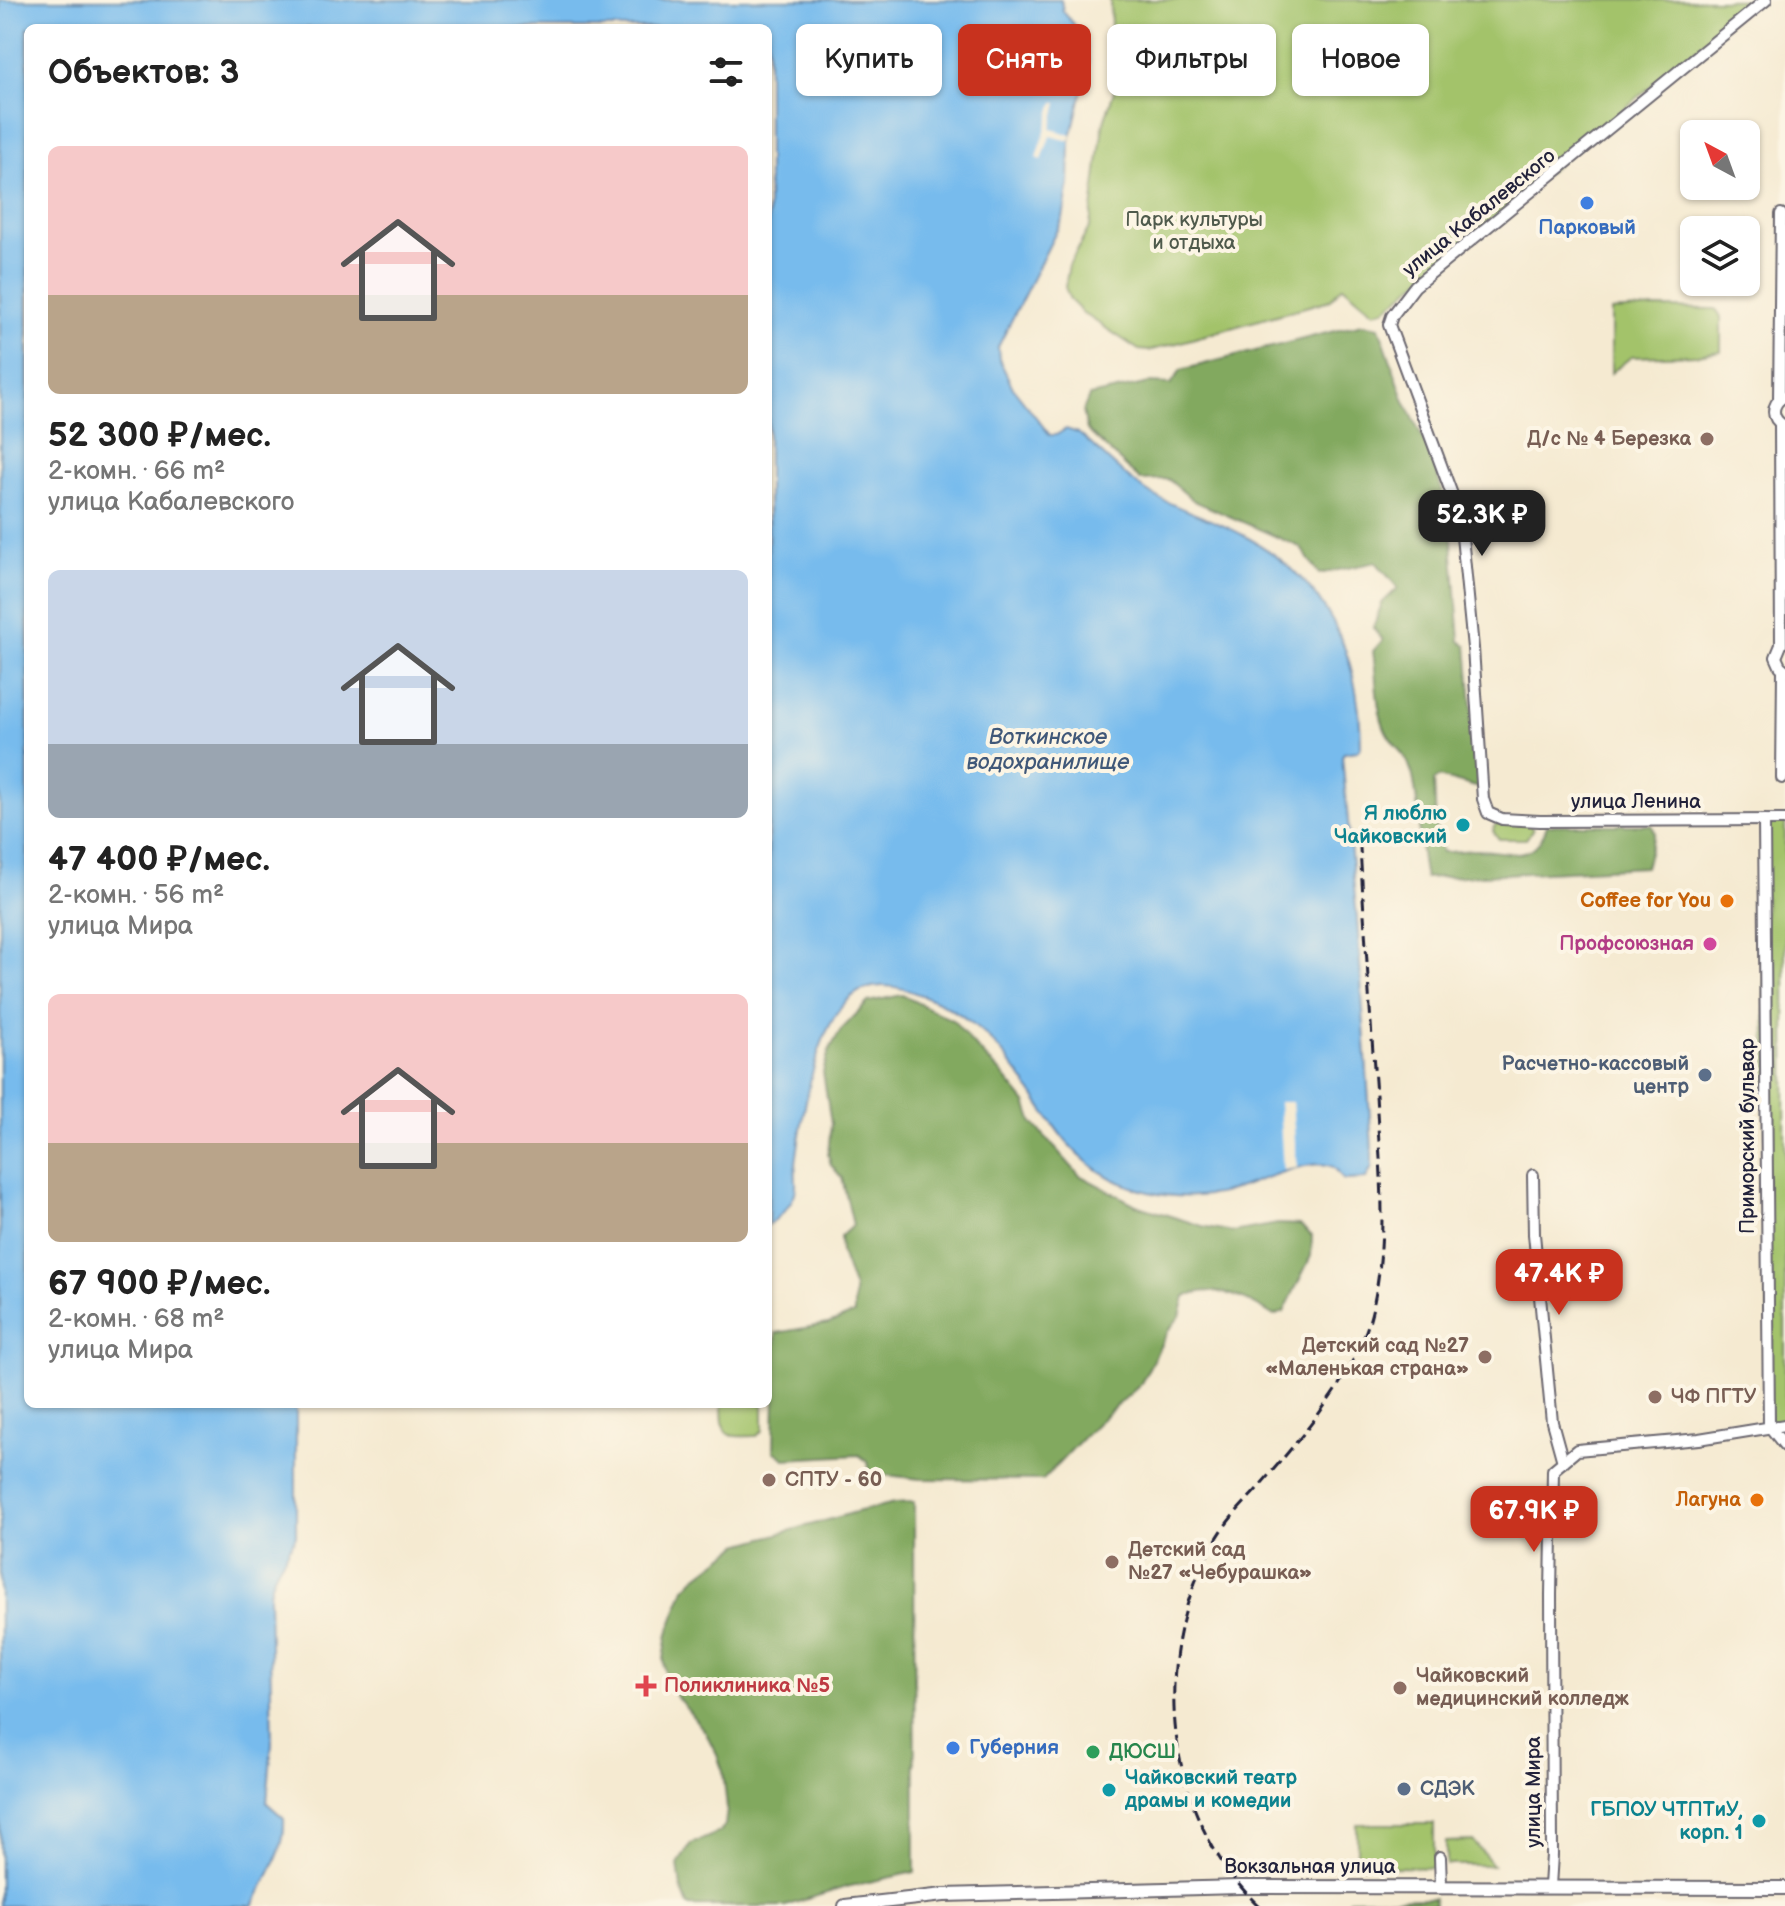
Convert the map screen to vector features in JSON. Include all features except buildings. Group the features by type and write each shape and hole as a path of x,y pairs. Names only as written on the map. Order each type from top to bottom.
{"main road":[{"name":"Вокзальная улица","path":"845,1906 917,1897 1048,1891 1782,1886"}],"street":[{"name":"улица Кабалевского","path":"1488,813 1483,799 1460,516 1389,325 1392,316 1415,286 1766,0"},
{"path":"1781,214 1782,398 1774,407 1774,415 1783,425 1783,644 1776,657 1784,670 1782,778"},
{"name":"улица Ленина","path":"1488,813 1502,819 1540,821 1785,820"},
{"name":"Приморский бульвар","path":"1764,820 1769,1426"},
{"path":"1533,1175 1534,1234 1552,1422 1563,1462 1577,1450 1699,1439 1785,1425"},
{"path":"1769,1426 1785,1446"},
{"name":"улица Мира","path":"1550,1886 1553,1470 1563,1462"},
{"path":"1440,1857 1441,1886"}],"green space":[{"name":"Парк культуры и отдыха","path":"1110,0 1754,0 1385,309 1374,312 1343,286 1330,300 1149,351 1139,350 1083,313 1070,300 1065,287 1069,265 1090,226 1103,125 1112,96 1276,96 1276,24 1111,24"},
{"path":"1716,309 1721,318 1721,351 1631,357 1611,373 1611,311"},
{"path":"1362,324 1379,327 1404,399 1431,455 1450,516 1460,641 1467,645 1479,788 1439,777 1434,781 1436,827 1442,852 1528,851 1542,838 1547,825 1652,825 1655,832 1645,867 1425,878 1412,773 1382,722 1373,651 1383,640 1373,628 1382,603 1398,588 1376,562 1319,574 1300,547 1194,501 1168,479 1140,480 1087,430 1083,411 1089,396 1149,383 1171,384 1181,370"},
{"path":"1764,820 1785,820 1785,1425 1769,1426"},
{"path":"1526,822 1533,829 1526,839 1499,839 1493,831 1496,824"},
{"path":"902,995 954,1021 1026,1103 1033,1123 1079,1175 1136,1205 1202,1226 1232,1232 1278,1224 1300,1225 1312,1236 1311,1256 1284,1312 1274,1316 1243,1299 1220,1292 1208,1291 1185,1297 1180,1316 1168,1331 1140,1385 1096,1424 1043,1480 920,1479 870,1473 868,1462 859,1455 785,1459 774,1451 776,1333 828,1324 854,1314 854,1289 841,1253 840,1237 853,1225 842,1178 831,1165 828,1154 831,1124 823,1072 829,1051 840,1031 868,1002"},
{"path":"722,1408 763,1408 763,1430 757,1436 731,1435 723,1423"},
{"path":"914,1502 915,1872 846,1887 785,1906 688,1906 681,1888 678,1864 691,1844 720,1832 725,1825 727,1808 723,1772 717,1755 706,1733 666,1683 664,1659 668,1633 685,1588 739,1545 856,1512 894,1503"},
{"path":"1357,1824 1434,1824 1434,1868 1357,1866"},
{"path":"1473,1841 1493,1865 1446,1865 1446,1842"},
{"path":"1434,1898 1435,1906 1349,1906 1349,1899"}],"water":[{"name":"Воткинское водохранилище","path":"0,0 1061,0 1063,11 1073,24 958,24 958,96 1081,96 1070,141 1069,184 1063,218 998,347 999,359 1013,388 1050,435 1066,429 1078,433 1148,492 1243,535 1272,553 1297,574 1333,622 1354,680 1359,712 1361,746 1357,751 1342,756 1357,919 1372,1148 1372,1167 1366,1179 1344,1180 1335,1168 1322,1164 1293,1169 1229,1191 1203,1196 1162,1195 1136,1189 1094,1168 1080,1156 1057,1130 1006,1057 973,1024 933,1000 898,988 878,986 865,989 848,1000 834,1017 823,1040 802,1119 795,1193 784,1211 772,1222 772,24 24,24 24,1408 296,1408 296,1535 276,1572 269,1596 272,1743 267,1803 284,1818 284,1830 274,1864 253,1906 0,1906"}],"pier":[{"path":"1054,102 1058,103 1051,129 1072,135 1070,141 1050,136 1042,160 1037,158"},
{"path":"1279,1102 1292,1102 1297,1168 1283,1170"}],"railway":[{"path":"1259,1906 1226,1867 1200,1823 1184,1775 1175,1724 1175,1673 1182,1622 1199,1574 1223,1529 1327,1403 1354,1358 1372,1311 1380,1257 1382,1203 1360,848"}],"place":[{"name":"Парковый","path":"1587,203"},
{"name":"Д/с № 4 Березка","path":"1707,439"},
{"name":"Я люблю Чайковский","path":"1463,825"},
{"name":"Coffee for You","path":"1727,901"},
{"name":"Профсоюзная","path":"1710,944"},
{"name":"Расчетно-кассовый центр","path":"1705,1075"},
{"name":"Детский сад №27 «Маленькая страна»","path":"1485,1357"},
{"name":"ЧФ ПГТУ","path":"1655,1397"},
{"name":"СПТУ - 60","path":"769,1480"},
{"name":"Лагуна","path":"1757,1500"},
{"name":"Детский сад №27 «Чебурашка»","path":"1112,1562"},
{"name":"Поликлиника №5","path":"646,1686"},
{"name":"Чайковский медицинский колледж","path":"1400,1688"},
{"name":"Губерния","path":"953,1748"},
{"name":"ДЮСШ","path":"1093,1752"},
{"name":"СДЭК","path":"1404,1789"},
{"name":"Чайковский театр драмы и комедии","path":"1109,1790"},
{"name":"ГБПОУ ЧТПТиУ, корп. 1","path":"1759,1821"}]}
